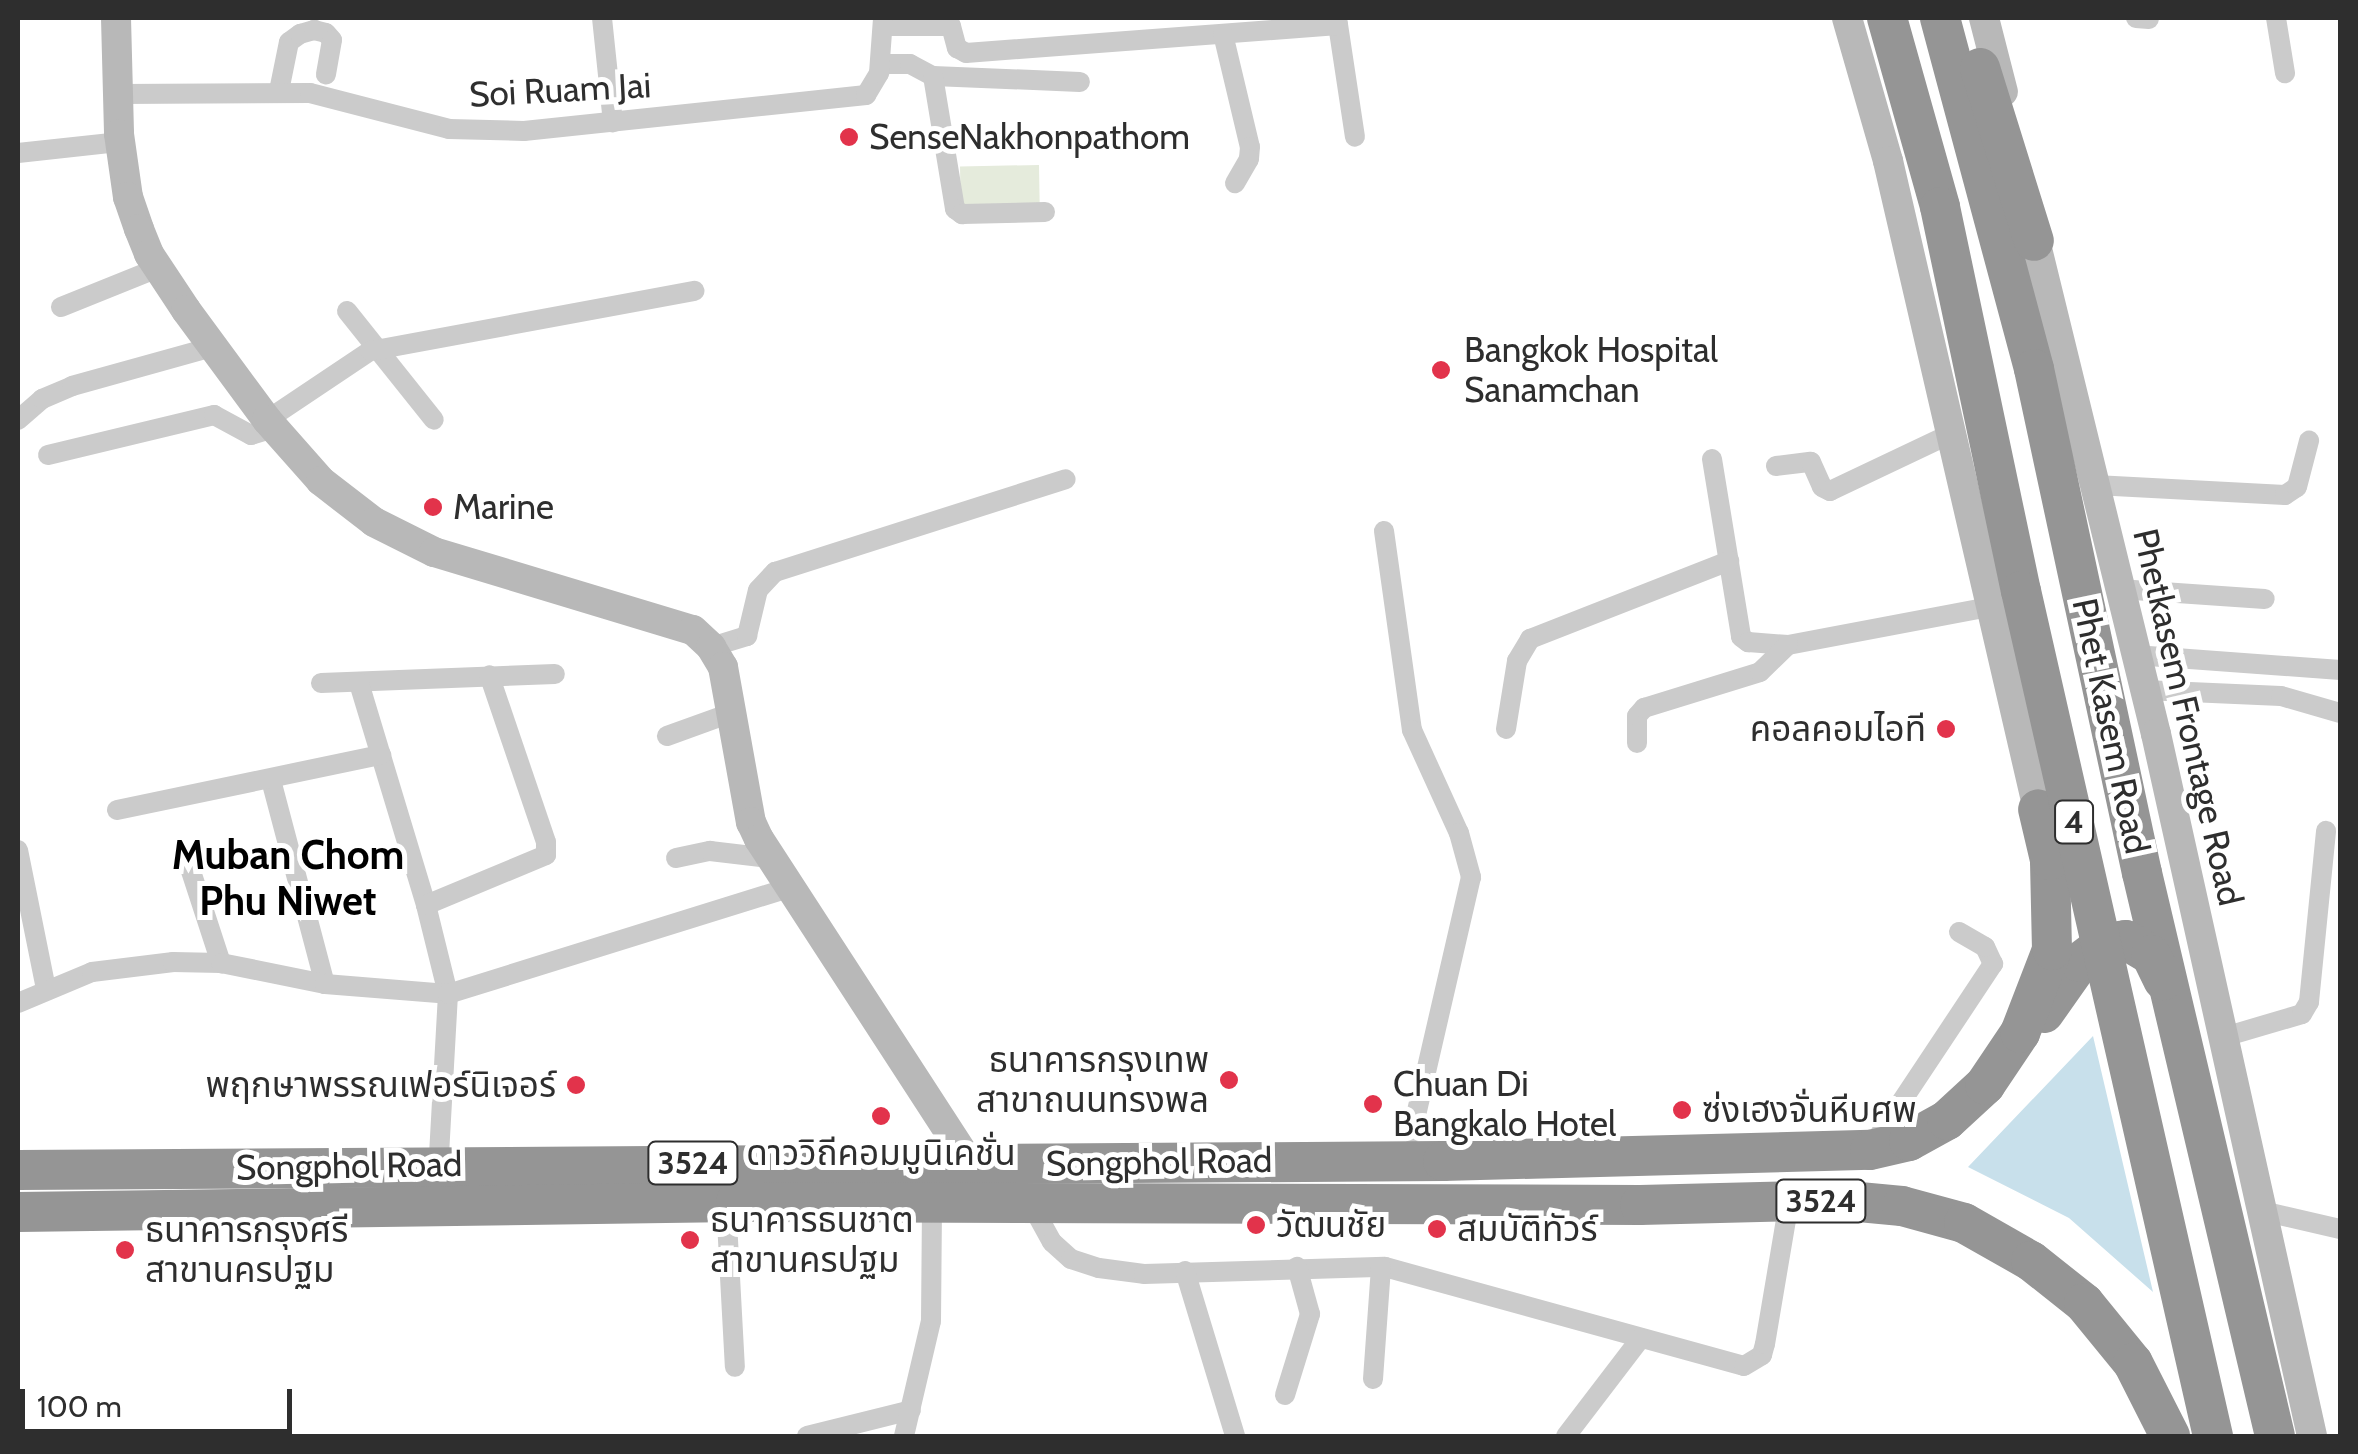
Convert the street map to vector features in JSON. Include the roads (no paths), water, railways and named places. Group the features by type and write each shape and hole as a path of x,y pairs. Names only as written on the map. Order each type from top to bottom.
{"highway":[{"name":"Phet Kasem Road","path":"1887,18 1940,207 2021,591 2213,1436"},
{"name":"Phet Kasem Road","path":"1940,18 2034,369 2126,796 2275,1436"},
{"path":"1962,18 2034,241"},
{"path":"2038,809 2055,844 2074,859 2094,858 2112,852 2121,836 2126,796"},
{"name":"Songphol Road","path":"18,1170 1370,1160 1870,1150 1909,1142 1947,1120 1991,1078 2020,1032 2052,950 2050,860 2038,809"},
{"path":"1991,1078 2026,1040 2080,962 2106,944 2126,940 2151,955 2182,1040"},
{"path":"1370,1160 1372,1203"},
{"name":"Songphol Road","path":"18,1212 726,1202 1788,1202 1902,1206 1964,1222 2031,1261 2084,1303 2133,1362 2170,1436"},
{"path":"2225,1436 2246,1422 2254,1409 2258,1380 2253,1348"},
{"path":"2133,1362 2190,1430 2200,1436"}],"main road":[{"path":"116,18 120,142 128,197 158,268 213,347 271,424 321,481 350,505 434,552 692,630 711,647 722,667 752,822 770,858 970,1164"},
{"name":"4","path":"1846,18 1888,162 2038,809"},
{"name":"Phetkasem Frontage Road","path":"1984,18 2034,241 2144,690 2312,1436"}],"street":[{"path":"602,18 613,122"},
{"path":"2136,18 2149,19"},
{"path":"2276,18 2285,73"},
{"path":"1080,82 932,76 910,64 880,64 884,22 951,26 956,48 966,54 1177,27 1223,34 1338,21 1354,137"},
{"path":"278,91 289,42 300,34 326,32 332,40 326,74"},
{"path":"1223,34 1250,148 1249,159 1235,183"},
{"name":"Soi Ruam Jai","path":"119,94 310,94 449,129 479,132 854,98 876,85 880,64"},
{"path":"932,76 955,209 962,214 1046,212"},
{"path":"18,153 120,142"},
{"path":"60,307 158,268"},
{"path":"48,455 214,415 251,435 271,424 348,362 378,349 694,291"},
{"path":"347,311 434,420"},
{"path":"18,420 42,399 72,386 213,347"},
{"path":"1776,466 1811,462 1822,487 1830,490 1950,434"},
{"path":"2096,485 2284,495 2297,486 2308,440"},
{"path":"1712,459 1741,637 1758,645 1788,645 1990,607"},
{"path":"711,647 747,636 758,590 775,572 1066,479"},
{"path":"1384,531 1412,730 1459,833 1471,878 1412,1132"},
{"path":"1506,729 1517,661 1530,639 1729,561"},
{"path":"2119,589 2265,599"},
{"path":"1637,742 1637,716 1644,708 1760,672 1788,645"},
{"path":"2135,656 2340,670"},
{"path":"322,682 555,674"},
{"path":"426,905 546,855 546,842 489,676"},
{"path":"359,682 426,905 448,994 436,1207"},
{"path":"2144,690 2281,696 2340,713"},
{"path":"667,736 731,713"},
{"path":"117,810 381,756"},
{"path":"272,780 325,984"},
{"path":"2224,1038 2302,1014 2310,1002 2326,831"},
{"path":"18,850 46,989"},
{"path":"676,858 710,851 770,858"},
{"path":"186,856 221,964"},
{"path":"18,1003 46,989 123,967 221,964 325,984 448,994 788,888"},
{"path":"1870,1150 1992,964 1985,946 1959,932"},
{"path":"726,1202 735,1368"},
{"path":"1031,1204 1052,1242 1071,1259 1144,1274 1382,1267 1744,1366 1762,1355 1788,1202"},
{"path":"904,1436 931,1321 932,1203"},
{"path":"2262,1211 2340,1229"},
{"path":"1284,1395 1310,1314 1298,1267"},
{"path":"1373,1379 1382,1267"},
{"path":"1185,1270 1235,1436"},
{"path":"1566,1436 1641,1338"},
{"path":"807,1436 911,1410"}],"water":[{"path":"2093,1036 2153,1292 2069,1218 1968,1167"}],"place":[{"name":"SenseNakhonpathom","path":"849,137"},
{"name":"Bangkok Hospital Sanamchan","path":"1441,370"},
{"name":"Marine","path":"433,507"},
{"name":"คอลคอมไอที","path":"1946,729"},
{"name":"ธนาคารกรุงเทพ สาขาถนนทรงพล","path":"1229,1080"},
{"name":"พฤกษาพรรณเฟอร์นิเจอร์","path":"576,1085"},
{"name":"Chuan Di Bangkalo Hotel","path":"1373,1104"},
{"name":"ซ่งเฮงจั่นหีบศพ","path":"1682,1110"},
{"name":"ดาววิถีคอมมูนิเคชั่น","path":"881,1116"},
{"name":"วัฒนชัย","path":"1256,1225"},
{"name":"สมบัติทัวร์","path":"1437,1229"},
{"name":"ธนาคารธนชาต สาขานครปฐม","path":"690,1240"},
{"name":"ธนาคารกรุงศรี สาขานครปฐม","path":"125,1250"}],"district":[{"name":"Muban Chom Phu Niwet","path":"288,878"}]}
